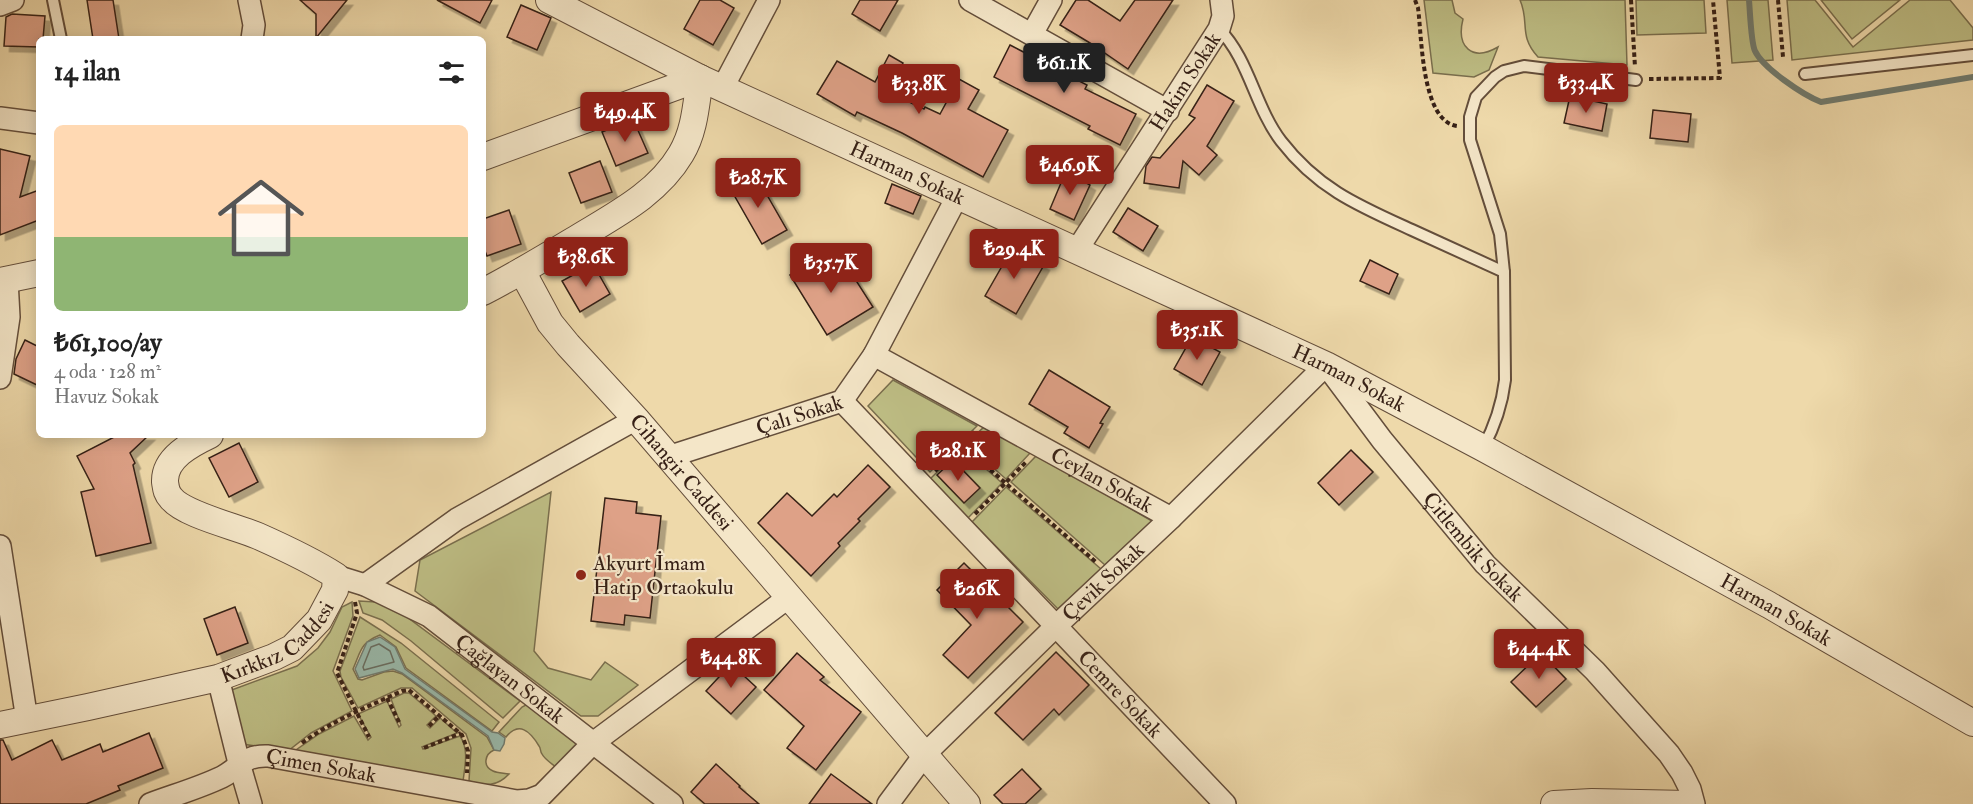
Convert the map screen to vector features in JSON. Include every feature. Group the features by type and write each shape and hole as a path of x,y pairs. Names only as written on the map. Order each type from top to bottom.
{"street":[{"path":"0,5 13,0"},
{"path":"249,0 254,25 252,36"},
{"path":"549,0 711,83"},
{"path":"486,290 616,215 645,195 666,176 682,152 711,83 769,0"},
{"path":"970,0 1168,111"},
{"path":"1032,34 1051,0"},
{"name":"Hakim Sokak","path":"1077,250 1219,28 1223,16 1221,0"},
{"path":"486,156 711,83"},
{"name":"Harman Sokak","path":"711,83 1326,365 1483,448 1769,605 1973,723"},
{"path":"0,118 36,123"},
{"name":"Çalı Sokak","path":"668,457 842,401 874,355 958,195"},
{"name":"Cihangir Caddesi","path":"522,271 550,323 636,419 968,804"},
{"path":"0,378 9,317 4,281 36,274"},
{"name":"Ceylan Sokak","path":"874,355 1171,518"},
{"name":"Çevik Sokak","path":"888,804 925,754 1171,518 1326,365"},
{"name":"Çitlembik Sokak","path":"1326,365 1382,440 1485,564 1595,671 1669,754 1682,772 1694,804"},
{"name":"Cemre Sokak","path":"842,401 1225,804"},
{"path":"351,580 636,419"},
{"name":"Kırkkız Caddesi","path":"205,438 182,452 170,463 165,475 166,490 172,500 187,509 258,536 351,580"},
{"path":"0,546 27,720"},
{"name":"Kırkkız Caddesi","path":"0,725 218,678 274,657 292,648 319,620 335,590 351,580"},
{"name":"Çağlayan Sokak","path":"351,580 429,616 672,804"},
{"name":"Çimen Sokak","path":"150,804 222,777 239,763 257,755 527,802 542,795 593,742 789,597"},
{"path":"218,678 251,804"},
{"path":"1554,804 1592,802 1688,804"}],"lane":[{"path":"53,0 60,36"},
{"path":"1219,28 1231,42 1275,133 1292,155 1320,181 1351,203 1504,272"},
{"path":"1805,74 1973,55"},
{"path":"1483,448 1498,417 1503,398 1505,380 1504,272 1500,234 1472,151 1469,128 1472,107 1481,89 1495,77 1524,66 1636,80"}],"path":[{"path":"1415,0 1418,8 1424,68 1431,99 1441,118 1452,126 1469,128"},
{"path":"1631,0 1636,80 1720,78 1713,0"},
{"path":"1778,0 1783,57"},
{"path":"934,472 977,431"},
{"path":"962,445 1105,569"},
{"path":"969,521 1028,460"},
{"path":"351,580 357,613 337,673 369,737"},
{"path":"282,758 317,733 355,712 409,690 461,733 468,751 465,791"},
{"path":"387,698 400,724"},
{"path":"429,726 440,715"},
{"path":"424,748 461,733"}],"green space":[{"path":"1424,0 1452,0 1455,13 1463,19 1462,37 1468,49 1481,53 1498,47 1489,70 1474,77 1433,73"},
{"path":"1520,0 1625,0 1627,65 1538,57 1528,42"},
{"path":"1636,0 1704,0 1706,33 1637,35"},
{"path":"1727,0 1768,0 1773,60 1732,63"},
{"path":"1787,0 1815,0 1853,47 1910,0 1950,0 1973,28 1973,40 1792,60"},
{"path":"1821,0 1900,0 1852,39"},
{"path":"893,380 977,426 930,472 868,406"},
{"path":"985,426 1031,452 1006,479 966,444"},
{"path":"962,448 1002,483 968,518 930,479"},
{"path":"1037,455 1152,521 1105,565 1011,482"},
{"path":"1006,487 1101,569 1058,609 972,522"},
{"path":"551,492 534,651 548,668 591,680 605,662 638,685 598,716 581,716 415,591 420,560"},
{"path":"359,601 376,602 396,609 520,701 503,718 411,641 382,620 363,613"},
{"path":"352,602 353,616 333,671 352,711 311,733 288,751 242,744 229,691 297,666 318,648 330,632 342,607"},
{"path":"360,617 401,643 499,722 492,731 406,668 396,647 380,635 368,641 360,652 353,669 358,679 362,680 384,672 393,671 402,674 487,737 494,750 487,757 487,766 495,772 509,774 500,781 490,784 469,781 471,748 466,734 412,688 401,688 358,708 340,671"},
{"path":"409,693 436,716 427,725 430,728 440,718 457,733 422,747 423,749 460,736 465,752 463,781 293,752 319,734 354,716 368,740 371,737 358,714 387,701 399,727 401,725 391,699"},
{"path":"528,704 578,744 560,770 543,756 540,747 528,732 515,730 506,737 499,732 522,707"}],"water":[{"path":"380,637 395,647 405,669 492,732 505,738 500,751 494,750 488,736 402,673 393,669 359,678 355,669 367,642"}],"building":[{"path":"87,0 113,0 119,36 93,36"},
{"path":"300,0 347,0 318,36 316,14"},
{"path":"437,0 492,0 480,23"},
{"path":"700,0 720,0 734,8 713,45 684,29"},
{"path":"860,0 898,0 880,31 852,14"},
{"path":"1076,0 1088,0 1120,21 1135,0 1173,0 1128,69 1060,25"},
{"path":"521,5 551,18 537,50 507,37"},
{"path":"12,14 45,16 43,36 36,36 36,47 4,46 6,17"},
{"path":"1010,45 1087,85 1085,89 1136,114 1120,145 1088,129 1090,126 994,77"},
{"path":"889,55 903,63 888,92 924,109 925,107 940,114 959,79 979,90 968,109 1008,130 983,177 902,133 857,112 855,116 817,94 837,61 875,82"},
{"path":"1207,85 1234,101 1207,146 1217,155 1199,175 1183,161 1179,188 1144,183 1146,166 1152,157 1160,158 1195,118 1189,115"},
{"path":"1570,96 1607,104 1602,131 1564,123"},
{"path":"1653,110 1691,114 1688,142 1650,138"},
{"path":"633,119 648,153 616,166 602,132"},
{"path":"0,149 30,156 20,197 36,191 36,221 0,235"},
{"path":"600,161 612,192 581,203 569,173"},
{"path":"1066,171 1090,185 1074,220 1050,209"},
{"path":"755,174 787,230 762,244 730,188"},
{"path":"892,184 921,196 913,214 885,203"},
{"path":"1128,208 1158,226 1143,251 1113,232"},
{"path":"509,210 521,244 487,256 486,218"},
{"path":"1013,247 1044,265 1016,314 985,296"},
{"path":"821,256 829,270 837,265 844,275 850,271 873,307 827,335 790,275"},
{"path":"1370,260 1398,274 1389,294 1360,281"},
{"path":"593,264 610,294 580,312 562,281"},
{"path":"1192,337 1220,352 1202,385 1174,369"},
{"path":"25,340 36,346 36,385 14,374 16,359"},
{"path":"1049,370 1110,407 1089,448 1064,433 1068,427 1029,404"},
{"path":"112,438 146,438 130,453 135,463 133,465 151,543 96,556 81,492 94,489 77,456"},
{"path":"239,443 258,482 229,497 209,458"},
{"path":"1351,450 1373,472 1339,505 1318,483"},
{"path":"953,460 980,488 964,503 937,475"},
{"path":"868,465 890,487 858,519 860,521 838,543 840,546 811,576 758,523 787,493 812,516 834,494 837,497"},
{"path":"605,498 637,502 636,513 661,516 650,618 625,615 624,625 591,621"},
{"path":"964,563 1023,622 968,678 943,655 971,625 937,590"},
{"path":"235,607 248,643 217,655 204,619"},
{"path":"1056,652 1089,685 1059,715 1054,709 1023,740 995,713"},
{"path":"797,653 824,677 820,680 861,712 816,770 787,748 804,726 764,690"},
{"path":"1541,653 1566,679 1536,707 1511,682"},
{"path":"731,664 756,687 731,714 706,691"},
{"path":"149,733 163,768 118,786 120,790 86,804 0,804 0,740 3,740 12,760 52,740 62,760 100,744 103,752"},
{"path":"716,764 759,804 705,804 691,792"},
{"path":"1022,769 1041,789 1025,804 1003,804 994,795"},
{"path":"831,774 872,804 809,804"}],"waterway":[{"path":"1749,0 1753,41 1759,58 1784,80 1821,102 1973,77"}],"place":[{"name":"Akyurt İmam Hatip Ortaokulu","path":"581,575"}]}
